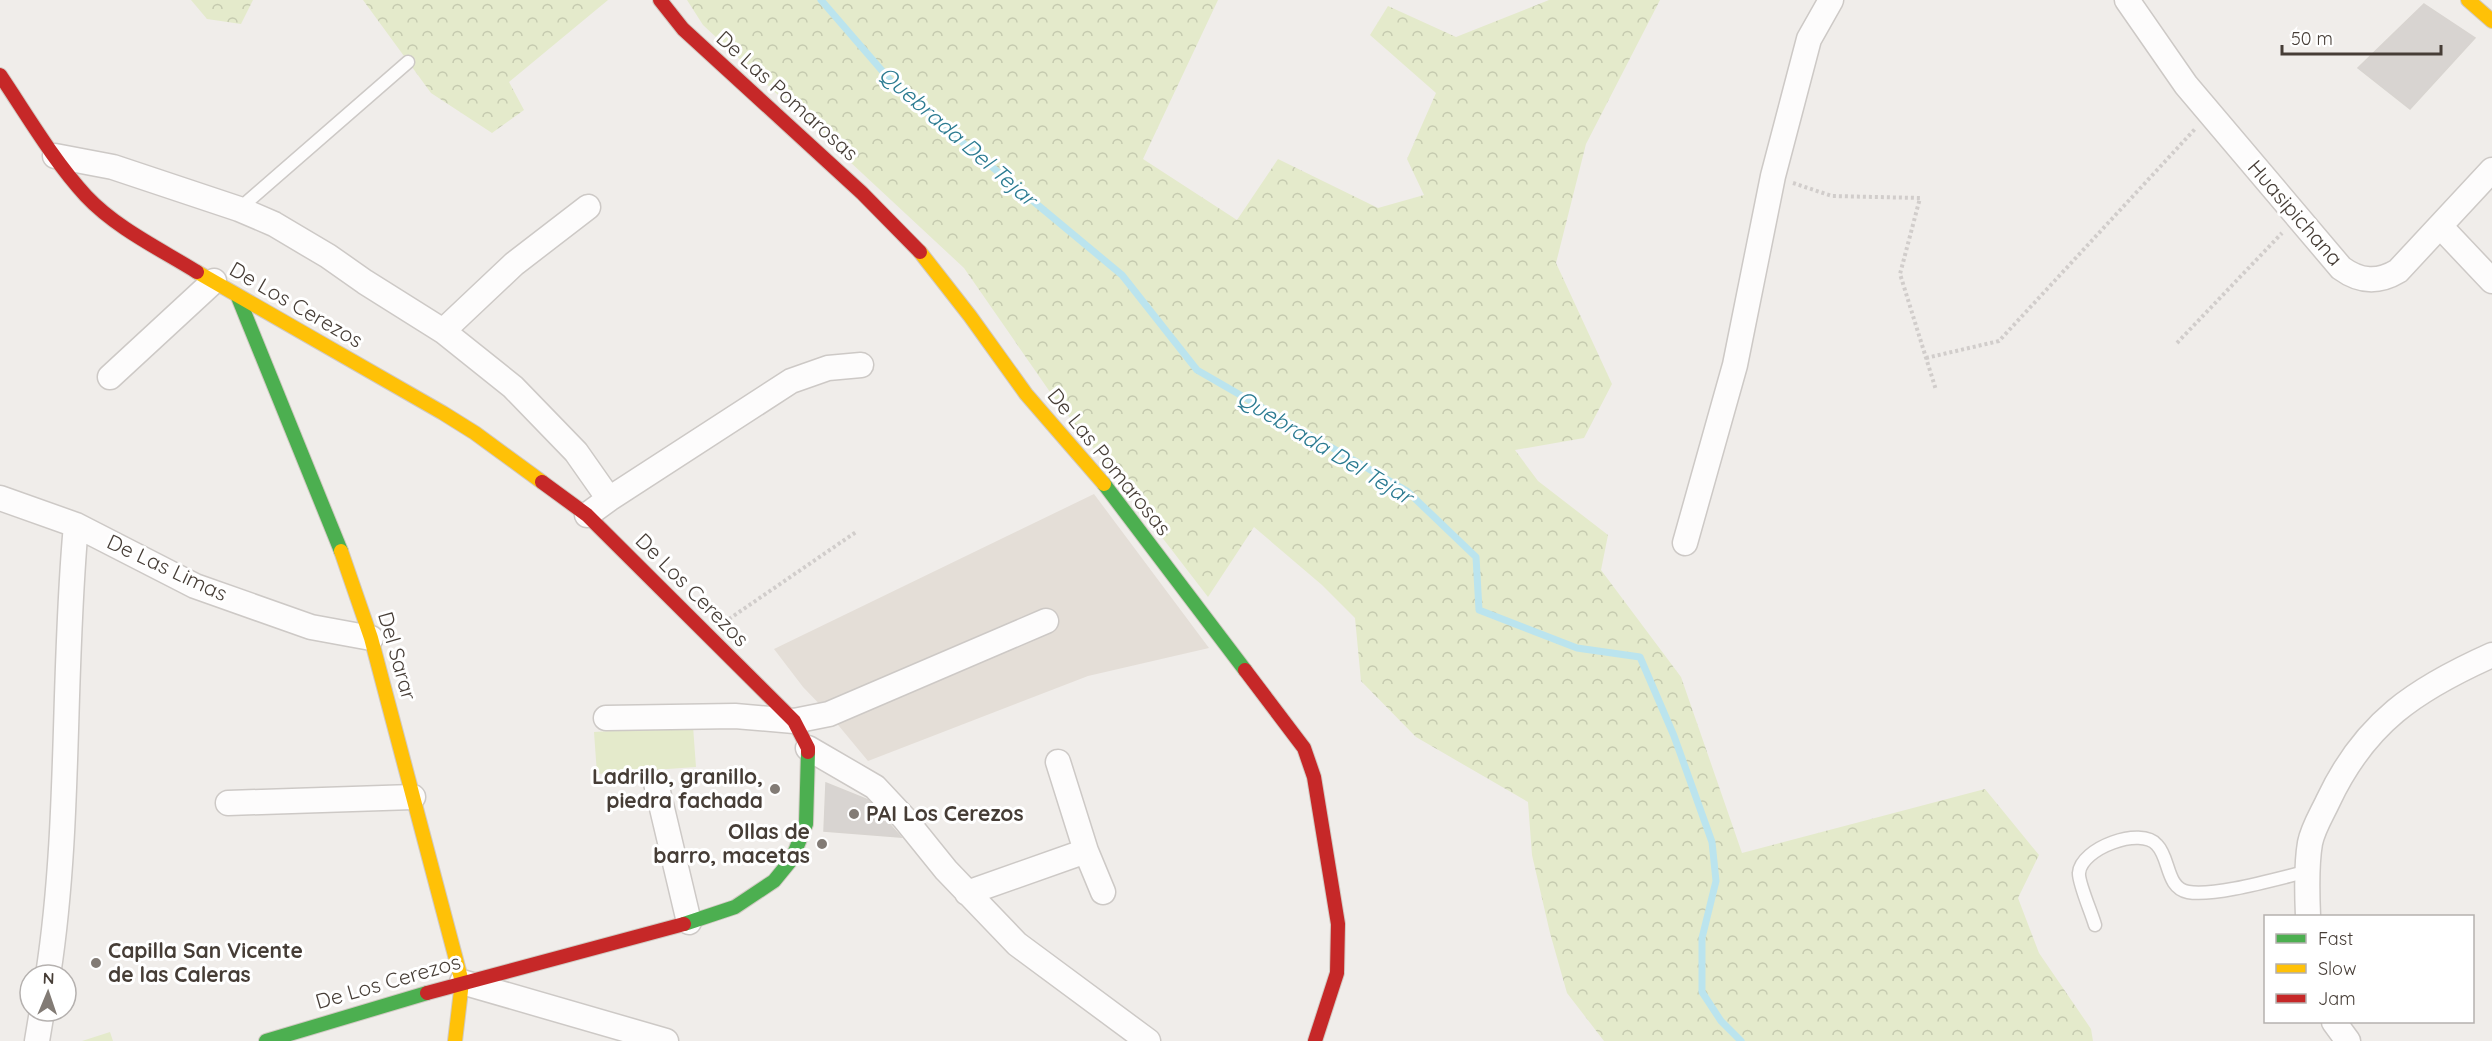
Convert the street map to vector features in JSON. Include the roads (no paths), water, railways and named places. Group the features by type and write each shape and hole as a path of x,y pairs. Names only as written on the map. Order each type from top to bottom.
{"street":[{"name":"De Las Pomarosas","path":"660,0 683,29 911,241 970,316 1026,394 1097,475 1304,748 1314,777 1338,924 1337,973 1315,1041"},
{"path":"1684,543 1735,365 1773,176 1809,39 1831,0"},
{"name":"Huasipichana","path":"2127,0 2186,85 2341,268 2356,278 2379,280 2398,271 2492,170"},
{"path":"2468,0 2492,21"},
{"name":"De Los Cerezos","path":"0,75 55,156 87,197 123,226 213,282 443,413 587,515 794,721 808,748 806,824 792,859 774,881 735,907 689,922 462,982 266,1041"},
{"path":"55,156 113,167 239,209 274,224 328,255 364,282 443,331 513,387 576,453 609,499"},
{"path":"443,331 514,264 588,207"},
{"path":"2440,226 2492,281"},
{"path":"110,377 213,282"},
{"name":"Del Sarar","path":"238,297 352,579 371,638 462,982 455,1041"},
{"path":"587,515 791,381 828,368 861,365"},
{"name":"De Las Limas","path":"0,498 76,525 195,586 311,627 371,638"},
{"path":"50,963 55,928 66,766 71,582 76,525"},
{"path":"606,718 735,716 794,721 829,714 1046,621"},
{"path":"2308,915 2312,835 2338,779 2374,730 2400,705 2424,689 2492,655"},
{"path":"808,748 875,787 967,893 1017,944 1148,1041"},
{"path":"1058,762 1086,851 1103,892"},
{"path":"656,783 689,922"},
{"path":"228,802 413,797"},
{"path":"967,893 1086,851"},
{"path":"462,982 666,1041"},
{"path":"37,1041 40,1023"},
{"path":"2335,1023 2348,1041"}],"lane":[{"path":"239,209 408,62"},
{"path":"2095,925 2079,874 2084,860 2095,850 2129,838 2146,837 2158,845 2175,885 2186,892 2206,894 2309,871"}],"waterway":[{"name":"Quebrada Del Tejar","path":"821,0 897,88 1122,275 1197,370 1407,491 1476,557 1479,610 1577,648 1640,657 1674,736 1712,842 1716,881 1702,938 1702,992 1721,1021 1741,1041"}],"place":[{"name":"Ladrillo, granillo, piedra fachada","path":"775,789"},
{"name":"PAI Los Cerezos","path":"854,814"},
{"name":"Ollas de barro, macetas","path":"822,844"},
{"name":"Capilla San Vicente de las Caleras","path":"96,963"}]}
